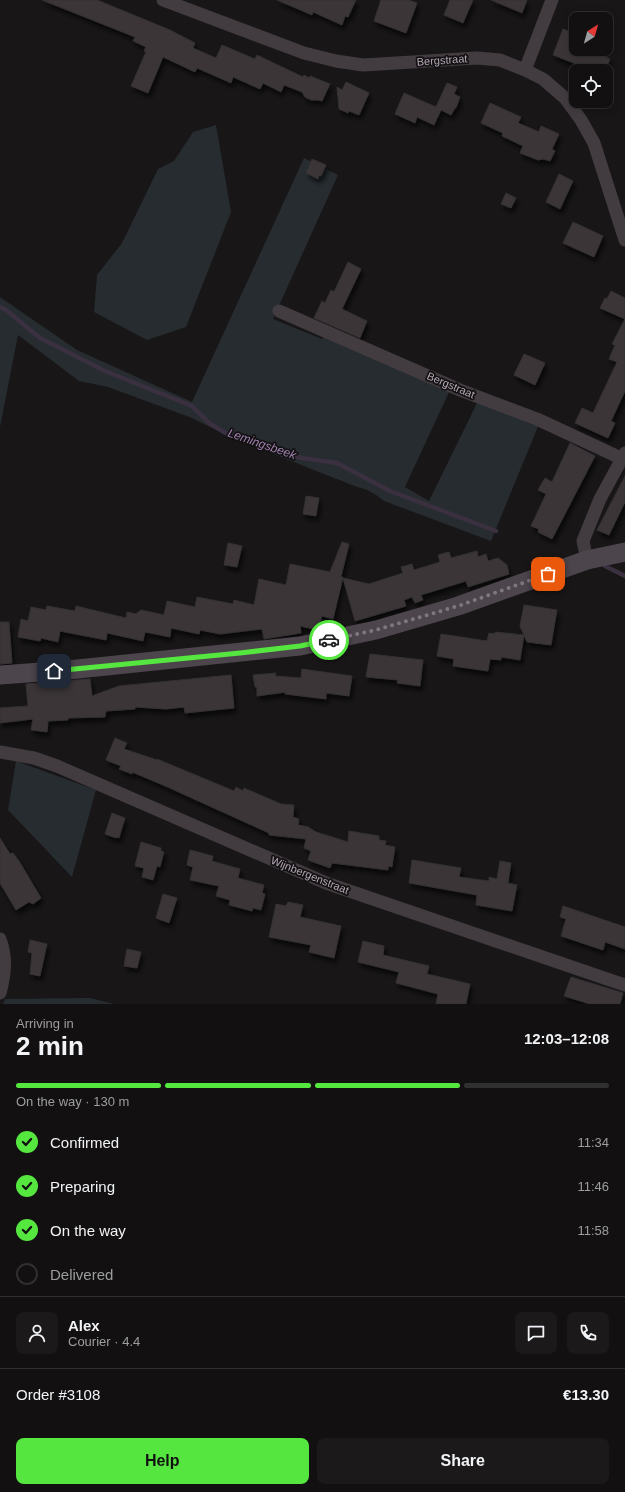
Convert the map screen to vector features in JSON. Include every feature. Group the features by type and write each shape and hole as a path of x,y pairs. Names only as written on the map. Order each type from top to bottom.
{"street":[{"name":"Bergstraat","path":"163,0 304,53 336,61 380,64 477,58 500,60 544,79 565,98 581,120 594,143 625,240"},
{"path":"525,70 552,0"},
{"name":"Bergstraat","path":"279,311 460,390 537,419 624,456 600,499 582,541 587,560"},
{"path":"0,675 92,668 300,646 376,630 458,606 587,560 625,552"},
{"name":"Wijnbergenstraat","path":"0,752 34,758 57,766 326,883 625,985"},
{"path":"0,939 5,958 5,971 0,993"}],"shaded area":[{"path":"216,125 231,212 186,327 147,340 94,312 97,275 122,243 158,169 174,161 193,132"},
{"path":"304,158 338,175 273,319 322,339 325,334 450,390 405,487 429,501 478,401 539,424 491,541 384,501 368,490 228,436 192,418 108,387 79,381 18,335 0,427 0,297 77,350 192,402"},
{"path":"16,761 96,790 72,877 8,810"},
{"path":"90,998 114,1004 3,1004 5,999"}],"building":[{"path":"42,0 97,0 170,30 195,43 193,48 216,58 222,45 255,59 257,55 303,77 304,75 309,78 310,76 330,84 322,101 311,100 305,97 302,92 284,85 281,92 263,83 260,89 233,77 231,83 197,68 195,72 163,57 148,93 131,86 146,52 144,51 146,47 133,41 135,37"},
{"path":"277,0 356,0 348,17 345,16 342,25 313,12 312,15"},
{"path":"381,0 408,0 417,3 406,33 374,21"},
{"path":"450,0 473,0 463,23 444,15"},
{"path":"491,0 527,0 522,13"},
{"path":"563,29 569,31 569,56 602,56 610,59 608,64 576,64 553,55"},
{"path":"346,82 369,93 359,115 349,111 348,113 339,109 337,87 342,90"},
{"path":"447,83 457,87 454,94 460,97 456,108 451,115 441,110 434,125 417,117 415,123 395,114 404,93 436,107"},
{"path":"490,103 521,117 518,123 539,132 541,126 559,134 552,149 555,151 550,161 543,159 538,160 520,153 523,146 502,136 503,133 481,123"},
{"path":"312,159 326,165 318,179 306,173"},
{"path":"559,174 573,181 560,209 546,202"},
{"path":"506,193 516,198 511,208 501,204"},
{"path":"573,222 603,236 594,257 563,243"},
{"path":"348,262 361,269 342,309 367,321 360,338 314,318 322,301 325,303 331,290 334,292"},
{"path":"611,291 625,298 625,319 600,308 605,298 607,299"},
{"path":"625,319 625,391 611,421 615,423 608,438 575,423 582,408 593,413 617,362 609,359 615,345 612,344"},
{"path":"524,354 545,363 535,385 514,375"},
{"path":"570,443 595,456 552,539 538,532 539,529 531,526 546,494 538,490 545,478 552,482"},
{"path":"625,476 625,502 609,535 597,530"},
{"path":"306,496 319,498 316,516 303,514"},
{"path":"342,542 349,544 333,619 322,616 318,630 300,626 301,633 264,639 262,629 220,634 200,630 199,634 171,628 170,637 145,632 143,641 107,633 106,640 60,631 58,642 41,638 40,641 18,637 21,619 28,621 31,607 46,610 47,606 75,611 76,606 126,618 127,612 136,614 141,610 164,615 167,601 195,607 197,597 233,604 234,600 254,605 259,579 286,585 290,564 330,572"},
{"path":"228,543 242,546 237,567 224,565"},
{"path":"477,551 478,557 486,554 488,561 498,558 507,565 509,574 468,587 466,581 421,595 423,600 415,603 412,597 404,600 406,606 355,621 343,578 369,584 403,573 401,567 412,564 414,570 440,562 438,555 449,552 451,558"},
{"path":"524,605 557,610 551,645 527,642 520,626"},
{"path":"0,622 9,622 12,663 0,664"},
{"path":"495,632 524,635 520,660 501,657 501,660 490,659 488,671 453,666 454,659 437,656 441,634 487,641 489,633 495,634"},
{"path":"370,654 423,660 420,686 397,683 398,680 366,677"},
{"path":"302,669 352,676 349,696 326,693 326,699 285,694 286,692 257,696 257,687 255,687 253,675 276,673 275,676 301,678"},
{"path":"231,675 234,708 185,713 184,707 166,709 135,707 135,709 106,711 105,717 68,718 68,720 48,721 47,732 31,730 33,719 0,723 0,708 28,706 26,684 90,679 92,696 119,686"},
{"path":"115,738 127,743 124,749 157,759 234,791 236,787 243,791 244,788 281,804 294,805 293,817 299,819 298,825 308,827 316,832 348,842 349,831 379,836 379,840 386,841 385,845 395,847 392,867 388,866 388,870 332,863 330,868 308,860 311,851 304,848 306,839 269,835 269,833 163,785 132,772 132,774 119,769 121,766 106,760"},
{"path":"112,813 125,818 119,838 105,834"},
{"path":"0,838 10,854 13,853 19,861 41,898 33,904 29,902 16,910 0,883"},
{"path":"141,842 161,848 161,851 164,852 160,867 157,866 153,880 142,877 144,868 135,866"},
{"path":"190,850 213,856 212,861 240,869 238,878 264,885 262,893 265,894 261,910 253,908 252,911 229,905 230,900 216,896 219,886 190,880 193,867 187,865"},
{"path":"412,860 461,868 459,877 489,881 489,877 497,879 500,861 511,863 508,883 517,885 512,911 476,905 477,895 409,883"},
{"path":"163,894 177,898 169,923 156,918"},
{"path":"288,902 303,905 300,917 341,926 334,958 309,952 311,945 269,937 276,904 286,906"},
{"path":"563,906 625,927 625,949 605,942 603,950 561,936 566,919 560,917"},
{"path":"30,940 47,944 40,976 30,974 32,953 28,952"},
{"path":"363,941 384,946 383,955 429,966 427,974 470,984 466,1004 436,1004 438,994 396,983 399,972 358,962"},
{"path":"127,949 141,952 137,968 124,966"},
{"path":"571,977 623,993 620,1004 590,1004 564,996"}],"waterway":[{"name":"Lemingsbeek","path":"0,307 6,310 40,338 105,371 192,406 209,423 229,435 301,458 337,463 390,491 496,531"},
{"name":"Lemingsbeek","path":"605,566 625,576"}],"way so far":[{"path":"329,640 376,630 458,606 548,574"}],"route":[{"path":"54,671 240,653 300,646 329,640"}]}
